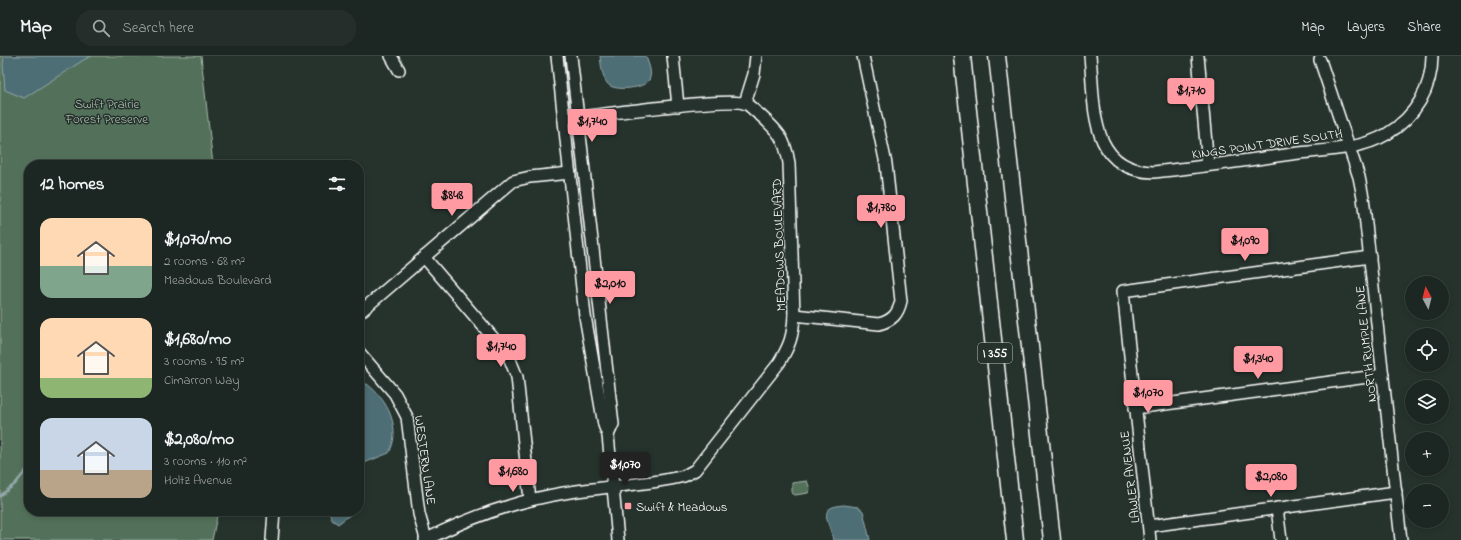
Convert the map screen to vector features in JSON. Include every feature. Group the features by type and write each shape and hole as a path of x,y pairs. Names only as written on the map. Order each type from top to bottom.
{"highway":[{"name":"I 355","path":"962,56 1015,540"},
{"name":"I 355","path":"997,56 1052,540"},
{"path":"1036,396 1045,441 1059,540"}],"street":[{"path":"391,56 399,70"},
{"path":"557,56 585,316 604,425 608,434 618,540"},
{"path":"571,56 613,424 608,434"},
{"path":"673,56 678,106"},
{"path":"564,119 719,102 745,103 754,74 756,56"},
{"path":"794,315 880,324 889,322 898,313 901,300 886,164 863,56"},
{"name":"KINGS POINT DRIVE SOUTH","path":"1090,56 1098,127 1102,143 1112,162 1140,172 1154,172 1208,165 1369,142 1387,134 1405,121 1419,104 1430,76 1432,56"},
{"path":"1198,56 1208,165"},
{"name":"NORTH RUMPLE LANE","path":"1320,60 1349,146 1363,198 1401,540"},
{"name":"MEADOWS BOULEVARD","path":"426,540 473,519 530,500 684,476 695,470 786,352 793,336 794,315 789,163 787,150 778,131 745,103"},
{"path":"364,309 513,181 530,177 570,174"},
{"path":"424,257 501,347 514,367 517,378 530,500"},
{"name":"LAWLER AVENUE","path":"1150,540 1123,291 1370,257"},
{"name":"WESTERN LANE","path":"364,358 395,394 407,416 419,514 426,540"},
{"path":"1135,408 1383,375"},
{"path":"1149,526 1396,492"},
{"path":"1277,508 1281,540"},
{"path":"272,540 274,516"}],"green space":[{"name":"Swift Prairie Forest Preserve","path":"0,56 201,56 212,160 24,160 24,516 217,516 212,540 0,540"},
{"path":"807,481 810,489 808,493 795,495 792,493 792,483"}],"water":[{"path":"4,56 92,56 24,98 5,90 3,65"},
{"path":"600,56 646,56 650,71 649,80 641,86 635,87 615,88 610,86 604,77"},
{"path":"364,384 367,384 375,391 387,407 391,416 394,434 393,444 389,453 364,463"},
{"path":"844,505 858,507 863,511 870,540 833,540 826,516 827,512 835,506"},
{"path":"331,516 348,516 338,524 332,520"}],"waterway":[{"path":"0,496 15,484 24,473"}],"place":[{"name":"Swift & Meadows","path":"628,506"}]}
